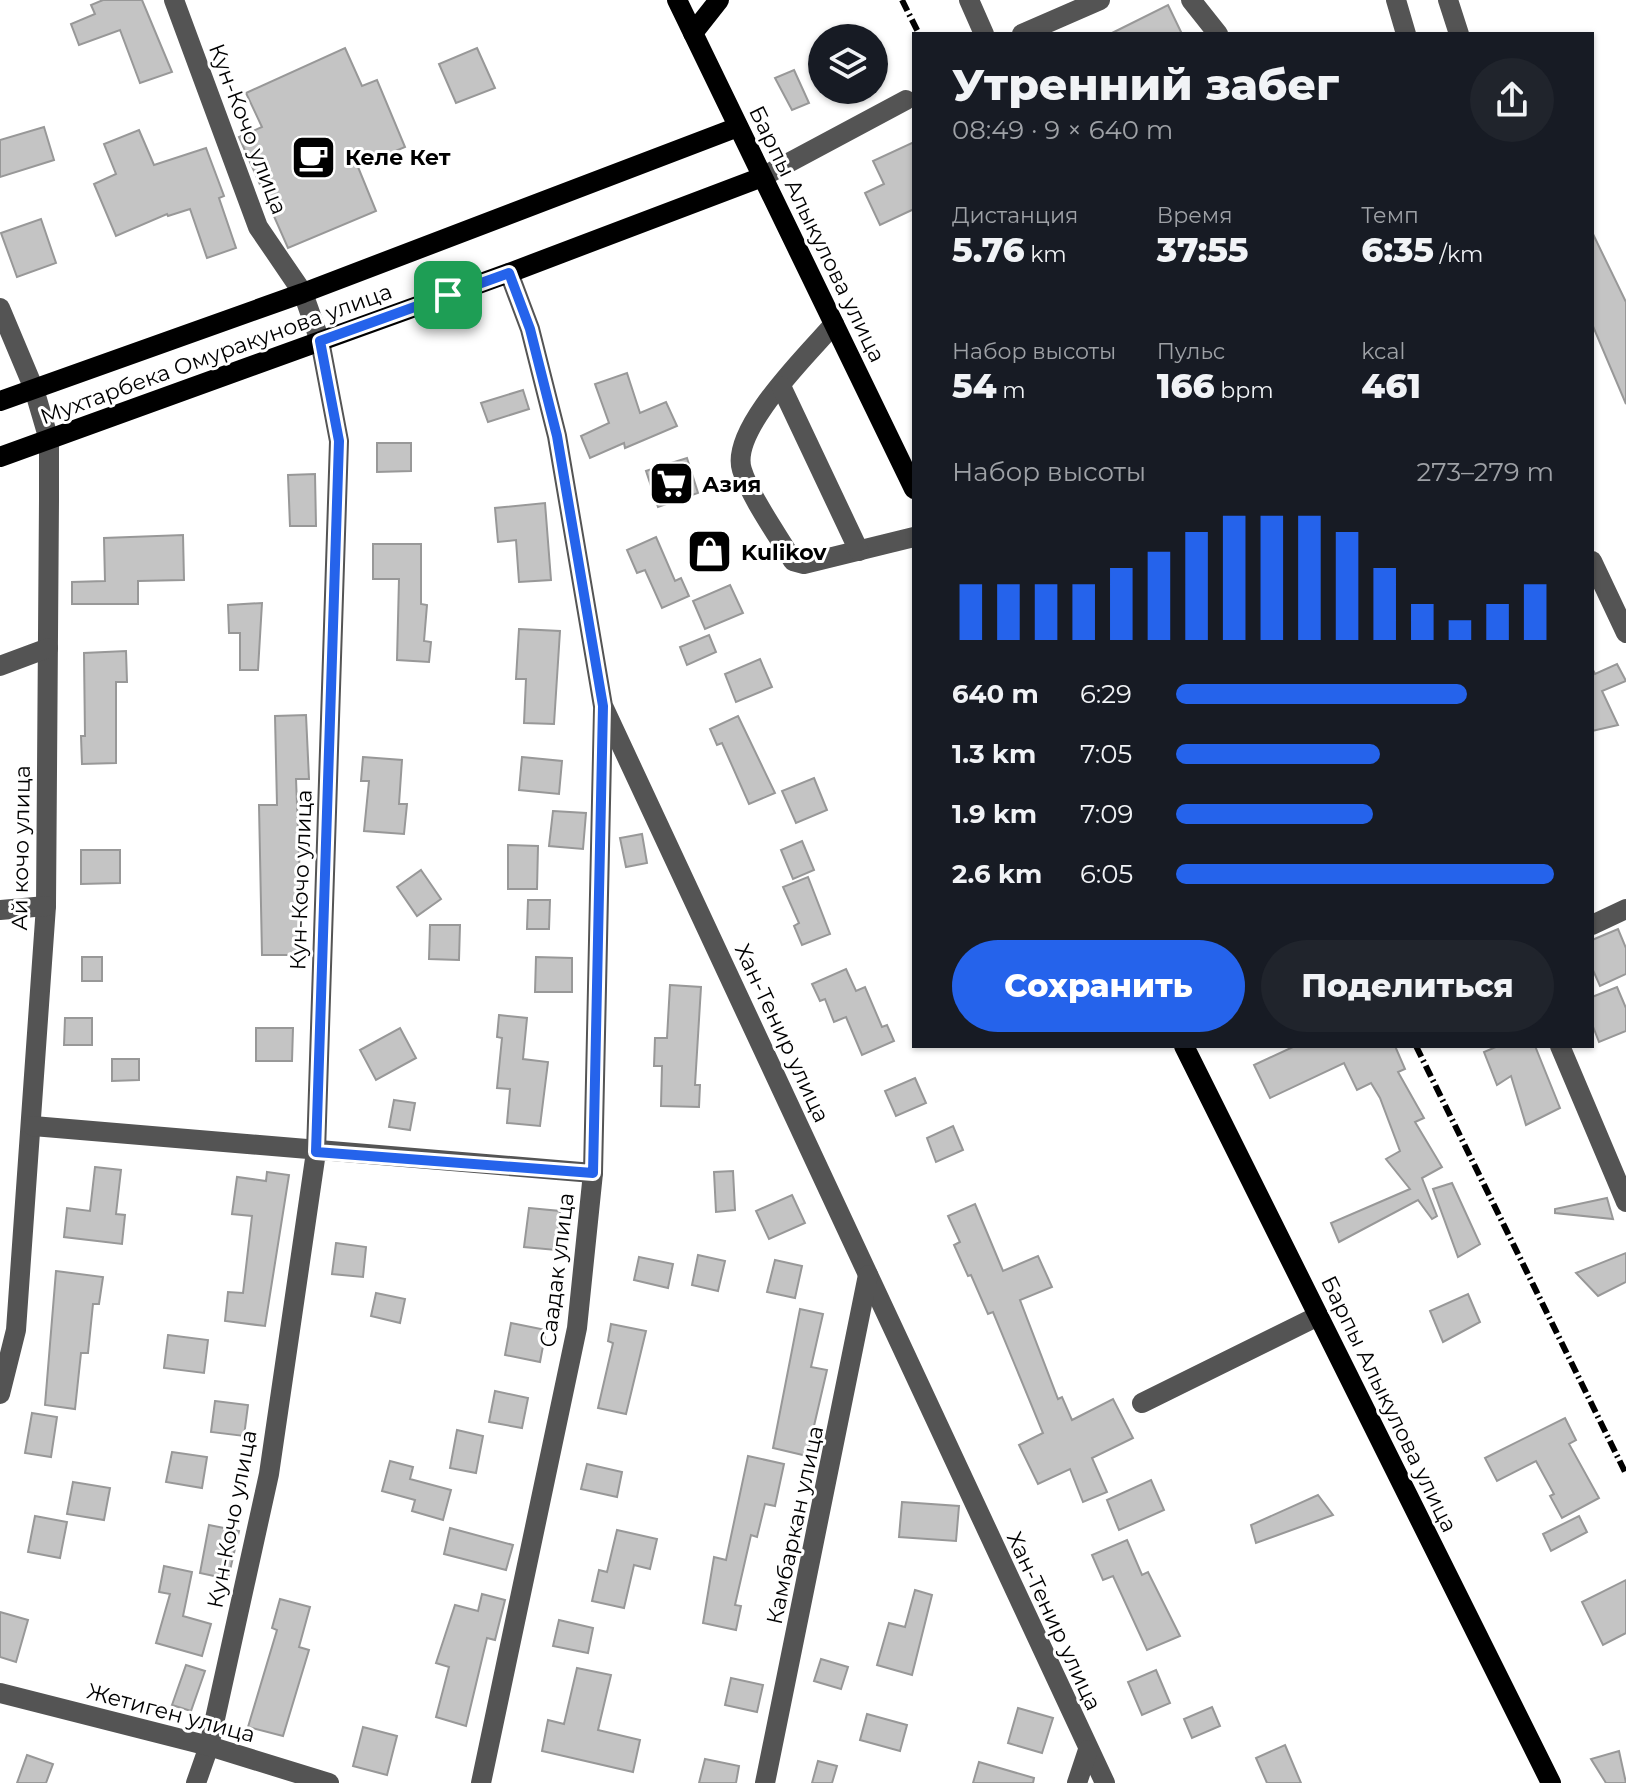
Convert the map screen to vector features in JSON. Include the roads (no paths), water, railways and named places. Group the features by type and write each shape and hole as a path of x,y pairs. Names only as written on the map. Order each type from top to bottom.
{"main road":[{"name":"Барпы Алыкулова улица","path":"677,0 912,485"},
{"path":"693,33 719,0"},
{"name":"Мухтарбека Омуракунова улица","path":"0,401 303,293 738,127"},
{"name":"Мухтарбека Омуракунова улица","path":"0,457 509,273 762,177"},
{"name":"Барпы Алыкулова улица","path":"1185,1048 1551,1783"}],"street":[{"name":"Кун-Кочо улица","path":"174,0 258,227 303,293 320,341 339,441 316,1152 269,1474 209,1746 196,1783"},
{"path":"969,0 983,32"},
{"path":"1027,32 1100,0"},
{"path":"1191,0 1216,32"},
{"path":"1396,0 1405,32"},
{"path":"1448,0 1458,32"},
{"path":"762,177 906,100"},
{"name":"Хан-Тенир улица","path":"509,273 530,329 557,436 603,706 1105,1783"},
{"name":"Ай кочо улица","path":"0,308 34,389 49,440 46,906 33,1126 16,1330 0,1394"},
{"path":"834,324 767,401 741,447 741,469 793,561 804,564 912,538"},
{"path":"781,386 859,551"},
{"path":"1594,565 1626,633"},
{"path":"0,666 48,648"},
{"name":"Саадак улица","path":"481,1783 577,1328 593,1173 603,706"},
{"path":"0,910 46,906"},
{"path":"1594,924 1626,909"},
{"path":"1561,1048 1626,1202"},
{"path":"33,1126 593,1173"},
{"name":"Камбаркан улица","path":"765,1783 868,1275"},
{"path":"1142,1403 1318,1316"},
{"name":"Жетиген улица","path":"0,1693 209,1746 329,1783"},
{"path":"1077,1783 1088,1750"}],"railway":[{"path":"902,0 918,32"},
{"path":"1417,1048 1626,1474"}],"place":[{"name":"Келе Кет","path":"314,157"},
{"name":"Азия","path":"671,484"},
{"name":"Kulikov","path":"710,552"}]}
